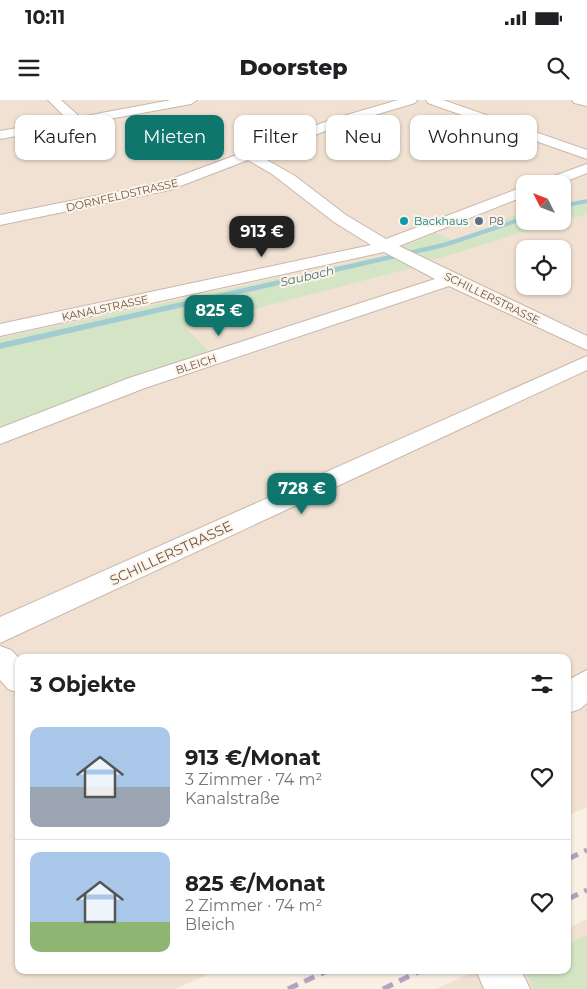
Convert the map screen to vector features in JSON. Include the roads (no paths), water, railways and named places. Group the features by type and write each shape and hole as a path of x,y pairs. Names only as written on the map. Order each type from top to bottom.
{"street":[{"path":"54,100 70,115"},
{"path":"114,115 191,100"},
{"name":"DORNFELDSTRASSE","path":"316,130 411,100"},
{"path":"432,100 587,155"},
{"path":"578,100 587,102"},
{"path":"0,135 15,133"},
{"name":"DORNFELDSTRASSE","path":"0,220 165,187 239,160"},
{"name":"SCHILLERSTRASSE","path":"258,160 270,166 334,215 391,249 587,344"},
{"path":"569,175 587,168"},
{"name":"KANALSTRASSE","path":"0,330 391,249 516,196"},
{"name":"BLEICH","path":"0,437 137,383 453,279"},
{"name":"SCHILLERSTRASSE","path":"0,632 587,362"},
{"path":"0,659 15,675"},
{"path":"571,697 587,684"},
{"path":"500,974 508,989"}],"waterway":[{"name":"Saubach","path":"571,204 587,201"},
{"name":"Saubach","path":"0,346 445,245 516,221"}],"railway":[{"path":"571,858 587,850"},
{"path":"571,898 587,890"},
{"path":"288,989 320,974"},
{"path":"383,989 414,974"}],"place":[{"name":"Backhaus","path":"404,221"},
{"name":"P8","path":"479,221"}]}
